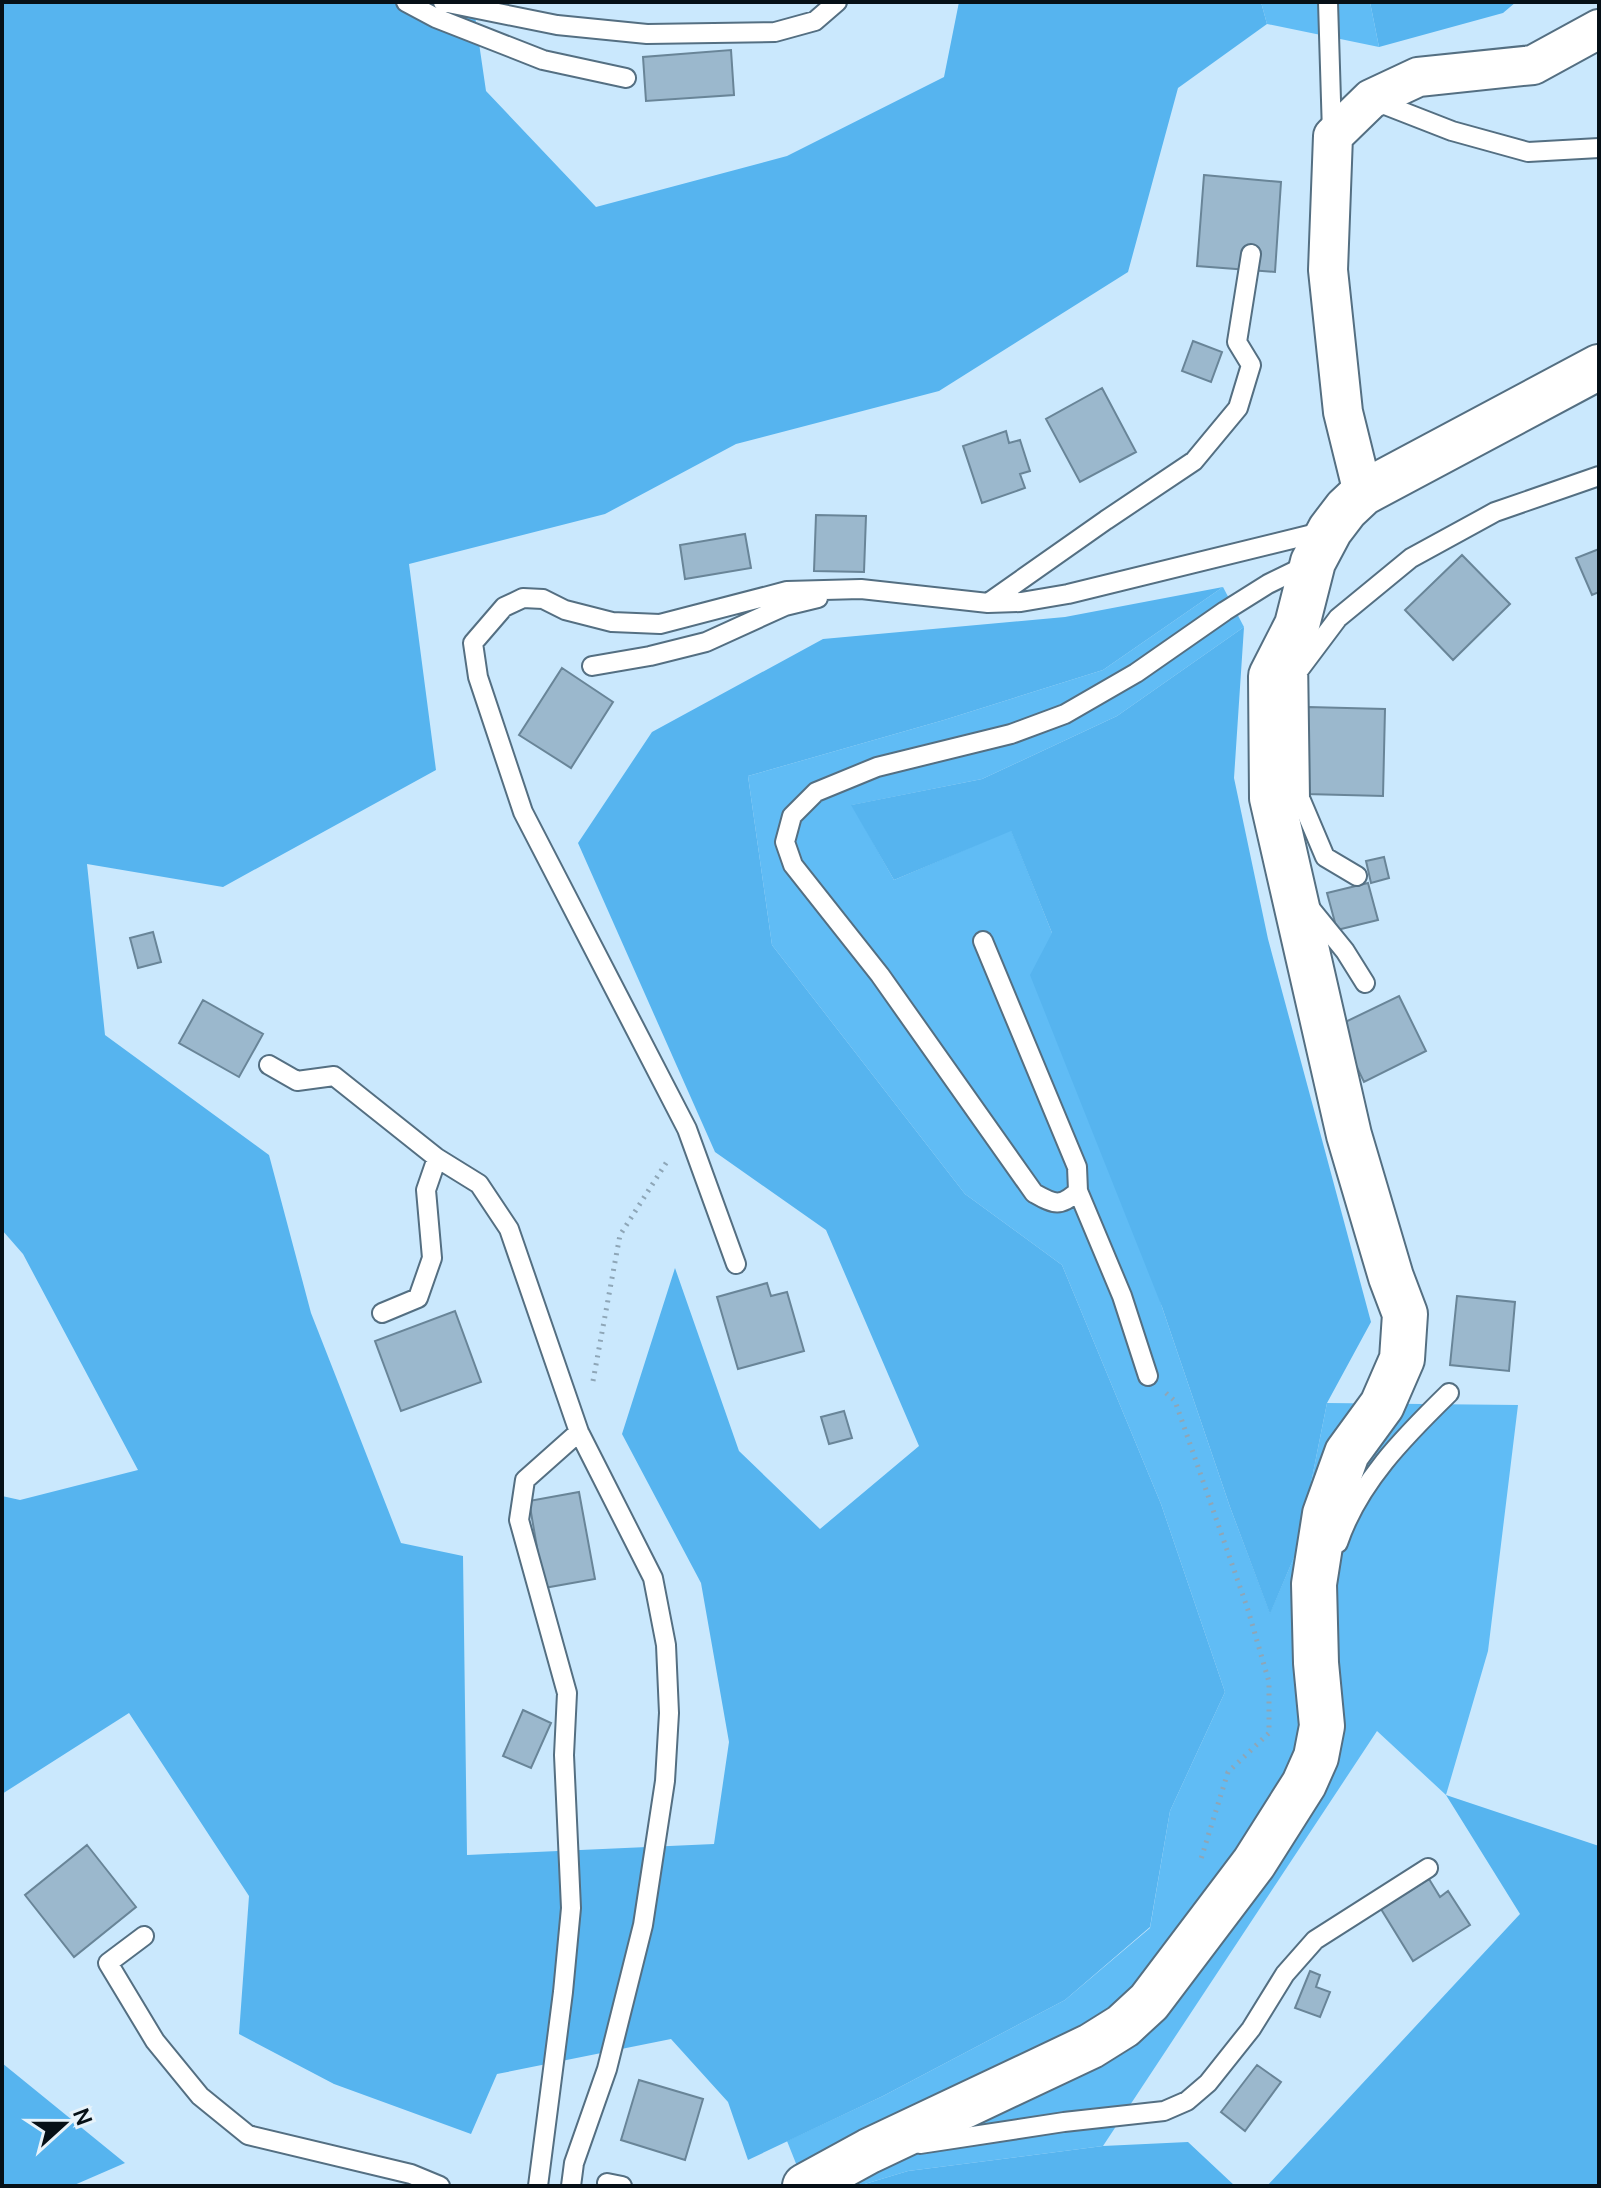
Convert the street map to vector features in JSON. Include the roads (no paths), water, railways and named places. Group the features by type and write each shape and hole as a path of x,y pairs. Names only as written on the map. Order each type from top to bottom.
{"street":[{"path":"1363,493 1343,412 1328,270 1333,136 1371,99 1418,77 1533,65 1599,29"},
{"path":"805,2186 869,2151 1091,2046 1123,2026 1149,2002 1254,1863 1304,1784 1316,1757 1322,1726 1316,1663 1314,1584 1325,1514 1347,1453 1382,1405 1402,1359 1405,1314 1349,1135 1272,798 1271,676 1297,625 1321,546 1346,509 1363,493 1599,367"}],"lane":[{"path":"406,2 436,18 543,60 626,78"},
{"path":"443,2 557,25 647,34 775,32 815,21 837,2"},
{"path":"1328,2 1333,136"},
{"path":"1371,99 1452,131 1528,152 1599,148"},
{"path":"988,603 1194,461 1238,408 1251,365 1237,342 1251,254"},
{"path":"1299,670 1338,618 1411,558 1495,512 1599,476"},
{"path":"736,1264 687,1129 523,812 478,677 473,643 504,607 523,598 543,599 565,610 612,622 660,624 787,591 861,589 988,603 1021,602 1321,546"},
{"path":"1078,1191 1067,1201 1052,1203 1034,1193 880,975 793,865 785,842 792,816 816,792 877,767 1011,734 1065,714 1136,673 1321,546"},
{"path":"592,666 706,642 785,606 861,589"},
{"path":"1297,625 1300,798 1325,857 1357,876"},
{"path":"1293,887 1345,951 1365,983"},
{"path":"983,941 1077,1167 1078,1191 1122,1296 1148,1376"},
{"path":"269,1065 297,1081 334,1076 437,1158 479,1184 509,1229 579,1432 653,1578 666,1645 669,1713 665,1781 643,1925 607,2069 574,2163 571,2186"},
{"path":"382,1313 418,1298 423,1285 432,1258 426,1190 437,1158"},
{"path":"1315,1627 1344,1524 1367,1485 1399,1444 1449,1393"},
{"path":"538,2186 571,1908 564,1755 567,1693 519,1520 525,1480 579,1432"},
{"path":"869,2151 1064,2122 1164,2111 1187,2101 1208,2083 1251,2029 1285,1974 1315,1940 1428,1868"},
{"path":"144,1936 108,1963 155,2041 200,2096 248,2135 411,2174 440,2186"}]}
